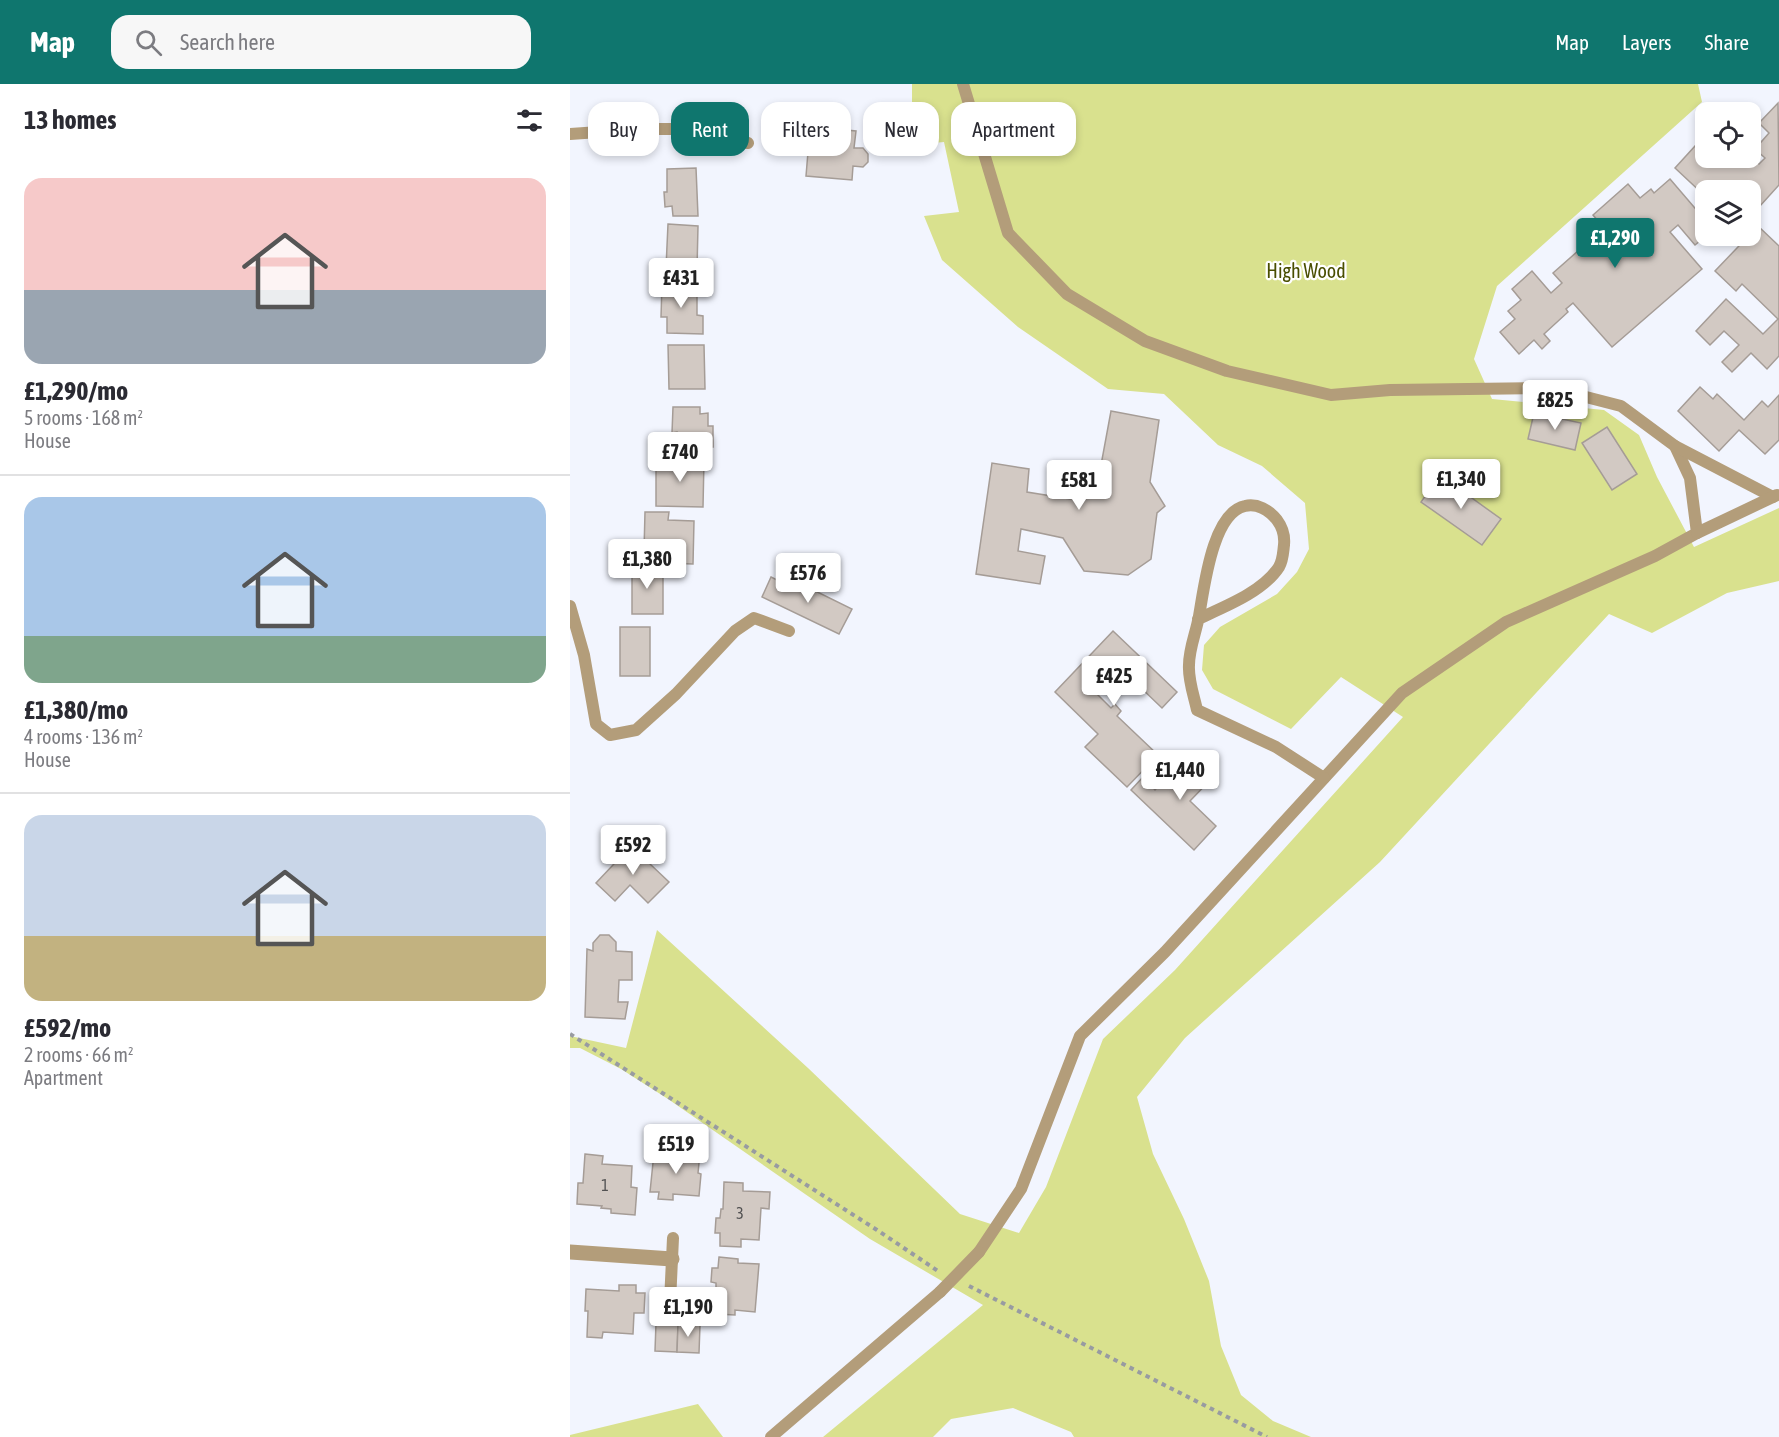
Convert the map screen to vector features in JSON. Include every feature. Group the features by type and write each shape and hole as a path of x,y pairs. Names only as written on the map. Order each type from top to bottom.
{"street":[{"path":"570,1252 672,1259"}],"lane":[{"path":"963,84 1008,233 1067,294 1145,341 1227,371 1331,395 1389,390 1551,387 1621,406 1675,446 1776,496"},
{"path":"570,134 671,129"},
{"path":"1675,446 1690,478 1697,533"},
{"path":"771,1437 940,1292 979,1252 1021,1190 1080,1036 1165,952 1402,693 1506,622 1655,556 1697,533 1776,496"},
{"path":"1198,619 1249,594 1279,567 1283,558 1285,536 1276,518 1266,510 1254,506 1243,506 1231,513 1213,549 1198,619 1191,640 1188,667 1197,710 1295,757 1324,778"},
{"path":"570,606 584,656 596,724 610,735 636,730 676,694 735,631 754,618 789,631"},
{"path":"670,1302 673,1238"}],"path":[{"path":"570,1034 943,1273"},
{"path":"962,1282 1268,1437"}],"green space":[{"name":"High Wood","path":"912,84 1698,84 1702,102 1695,102 1695,108 1497,286 1474,359 1492,399 1604,410 1639,435 1657,477 1694,547 1779,508 1779,581 1727,593 1652,633 1609,614 1380,862 1185,1038 1137,1097 1153,1154 1184,1219 1209,1281 1221,1346 1241,1395 1273,1421 1311,1437 1074,1437 1071,1432 1013,1408 951,1419 933,1437 823,1437 983,1305 870,1239 621,1069 580,1048 570,1048 570,1036 626,1048 657,930 808,1068 960,1214 1019,1233 1046,1187 1103,1039 1175,970 1403,717 1341,677 1291,729 1213,689 1202,670 1204,645 1220,627 1277,594 1297,572 1309,549 1305,503 1262,466 1218,445 1164,394 1108,389 1018,327 942,260 924,216 959,212 944,142 939,142 939,102 912,102"},
{"path":"698,1404 723,1437 570,1437 570,1435"}],"building":[{"path":"1778,103 1779,185 1761,205 1761,180 1695,180 1695,187 1675,168 1695,146 1695,168 1761,168 1761,162 1765,158 1761,154 1761,142 1769,133 1761,125 1761,121"},
{"path":"851,131 856,131 854,148 863,148 863,156 868,156 868,162 863,167 853,166 852,180 806,176 808,156 851,156"},
{"path":"696,168 698,216 673,216 672,206 665,207 667,169"},
{"path":"1670,179 1695,208 1695,245 1678,225 1670,232 1702,269 1612,347 1573,303 1566,309 1568,312 1544,334 1550,341 1542,349 1534,340 1519,354 1500,332 1515,319 1508,311 1521,300 1512,289 1532,271 1551,293 1562,283 1553,273 1604,228 1593,215 1628,184 1640,198 1651,189 1654,193"},
{"path":"668,224 698,226 697,269 666,268"},
{"path":"1761,229 1779,246 1779,356 1767,369 1751,353 1732,372 1722,362 1739,345 1724,331 1710,345 1696,331 1726,299 1763,334 1778,319 1742,284 1736,291 1715,271 1739,246 1761,246"},
{"path":"662,284 697,285 697,315 703,316 703,334 667,333 667,317 661,317"},
{"path":"668,345 704,345 705,389 669,389"},
{"path":"1700,387 1713,399 1717,394 1744,420 1762,401 1768,407 1779,395 1779,440 1765,454 1739,430 1719,451 1678,411"},
{"path":"673,407 700,407 700,414 708,413 708,426 713,426 713,447 677,446 677,432 672,433"},
{"path":"1111,411 1159,420 1150,482 1165,506 1157,513 1151,559 1128,575 1084,571 1063,538 1021,529 1018,551 1045,556 1040,584 976,574 992,463 1029,469 1027,492 1070,499 1099,476"},
{"path":"1534,413 1581,423 1575,450 1528,439"},
{"path":"1607,427 1637,474 1612,490 1582,443"},
{"path":"656,459 704,460 703,507 656,506"},
{"path":"1440,475 1501,519 1482,545 1421,502"},
{"path":"645,512 669,512 668,520 694,521 693,564 663,563 663,551 644,551"},
{"path":"632,565 663,566 663,614 632,614"},
{"path":"771,577 783,583 787,577 852,609 839,634 762,597"},
{"path":"620,627 650,627 650,676 620,676"},
{"path":"1113,631 1177,692 1162,708 1115,663 1091,688 1111,708 1115,704 1121,711 1117,716 1158,755 1127,787 1085,747 1098,734 1055,692"},
{"path":"1190,753 1214,776 1190,801 1216,826 1194,850 1131,790 1143,777 1155,790"},
{"path":"629,848 636,855 642,848 654,859 650,864 669,882 648,903 630,885 615,901 596,883"},
{"path":"600,935 609,935 616,942 616,951 632,952 632,980 619,980 618,1002 628,1002 625,1019 585,1017 587,949 593,951 593,943"},
{"path":"682,1151 700,1153 699,1196 673,1194 673,1200 658,1199 659,1192 650,1192 654,1153 681,1156"},
{"path":"585,1154 603,1156 602,1164 632,1166 631,1187 637,1188 635,1215 611,1213 611,1209 601,1208 602,1206 577,1204 578,1183 583,1183"},
{"path":"724,1182 743,1183 743,1191 770,1192 769,1209 761,1208 759,1240 741,1239 741,1247 720,1246 720,1233 715,1233 716,1218 720,1218 721,1209 723,1209"},
{"path":"719,1257 738,1259 738,1263 759,1264 755,1312 735,1310 735,1315 716,1314 716,1283 711,1282 712,1268 718,1268"},
{"path":"619,1285 636,1285 636,1293 645,1293 644,1313 634,1313 633,1334 603,1332 602,1338 587,1337 586,1289 619,1291"},
{"path":"656,1323 678,1324 677,1352 655,1351"},
{"path":"678,1324 700,1325 699,1353 677,1352"}]}
